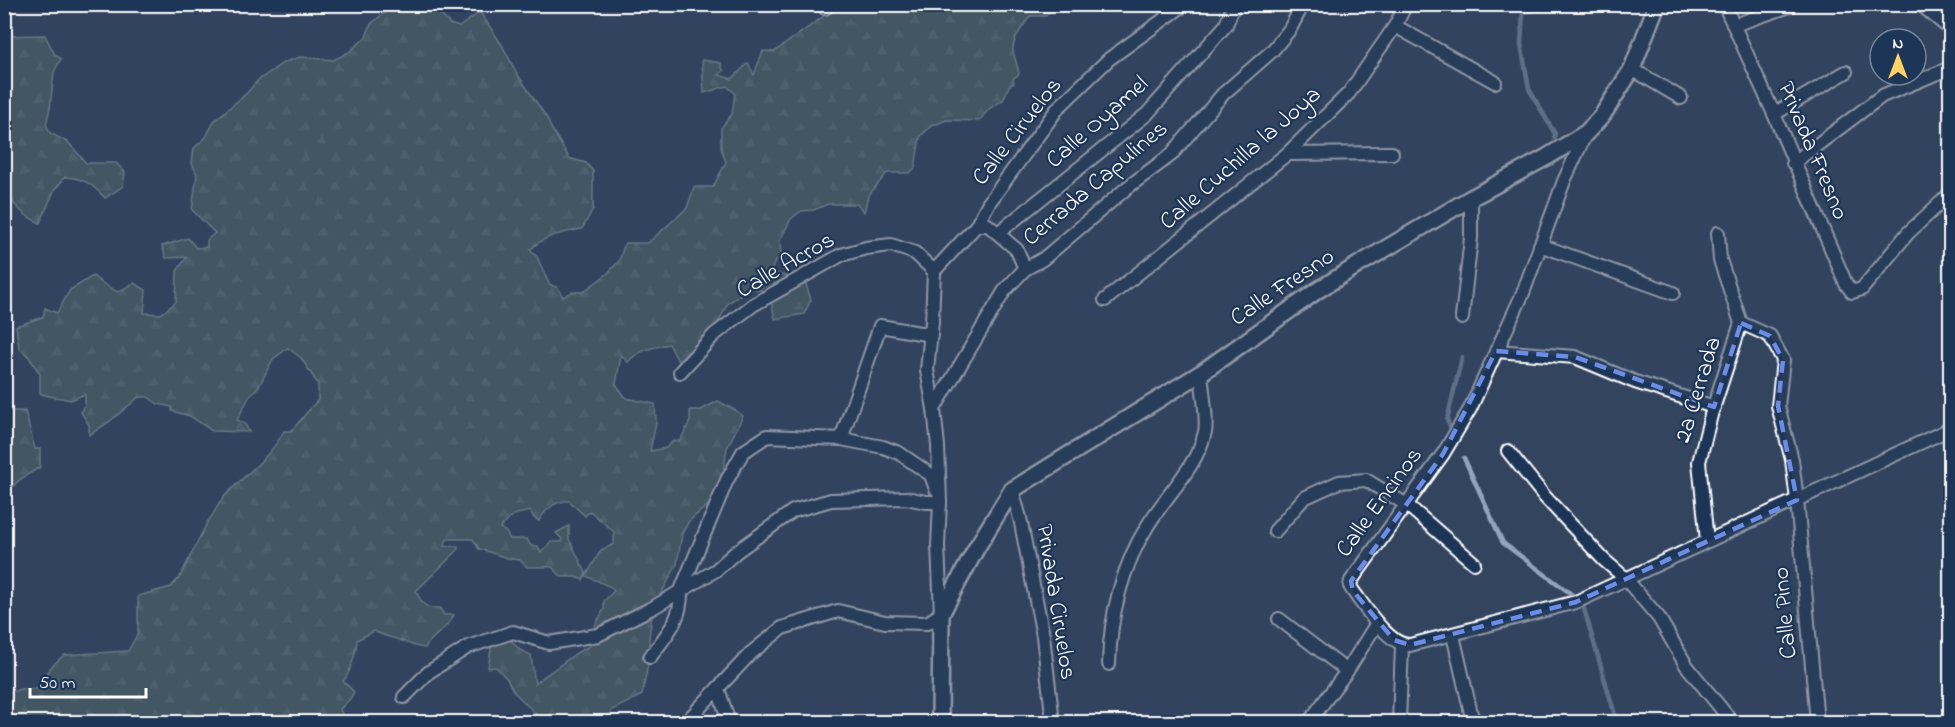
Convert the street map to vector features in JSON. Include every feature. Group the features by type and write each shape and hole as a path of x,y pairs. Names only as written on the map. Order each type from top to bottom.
{"street":[{"name":"Calle Ciruelos","path":"977,225 988,204 1058,108 1109,58 1185,4"},
{"name":"Calle Oyamel","path":"998,233 1147,114 1226,25 1234,4"},
{"name":"Cerrada Capulines","path":"934,409 1005,291 1025,269 1043,259 1128,187 1171,155 1223,94 1272,51 1290,28 1303,4"},
{"name":"Calle Cuchilla la Joya","path":"1105,300 1287,154 1349,93 1395,26 1406,4"},
{"name":"Calle Encinos","path":"1402,646 1377,623 1350,585 1443,454 1470,409 1523,292 1564,181 1586,133 1602,116 1632,69 1657,4"},
{"name":"Privada Fresno","path":"1724,4 1774,114 1846,284 1852,292 1862,289 1908,233 1950,194"},
{"path":"1920,4 1950,29"},
{"path":"1734,26 1790,6"},
{"path":"1395,26 1495,82"},
{"path":"1793,163 1882,96 1950,68"},
{"path":"1632,69 1681,98"},
{"path":"1774,114 1846,72"},
{"name":"Calle Fresno","path":"1012,490 1201,373 1318,290 1471,198 1586,133"},
{"path":"1287,154 1392,153"},
{"path":"1462,318 1471,238 1471,198"},
{"path":"940,723 941,614 938,546 940,502 934,409 927,370 934,272 977,225 988,225 1017,250 1025,269"},
{"path":"1718,233 1720,260 1741,322"},
{"name":"Calle Acros","path":"680,372 714,335 753,305 841,255 866,248 891,245 915,253 934,272"},
{"path":"1540,245 1672,293"},
{"name":"2a Cerrada","path":"1707,541 1699,462 1741,322"},
{"name":"Calle Pino","path":"1741,322 1770,336 1783,360 1778,406 1792,460 1797,500 1817,723"},
{"path":"841,438 880,326 931,335"},
{"path":"1496,351 1575,357 1635,382 1714,407"},
{"path":"1109,664 1116,602 1135,550 1147,525 1197,455 1206,430 1201,373"},
{"path":"1399,723 1402,646 1453,635 1581,600 1625,578 1949,433"},
{"path":"650,657 677,621 681,590 723,490 743,452 767,436 841,438 884,447 899,453 931,476 940,502"},
{"path":"1508,451 1545,497 1604,560 1625,578 1659,618 1686,664 1732,723"},
{"path":"1275,531 1304,498 1339,482 1366,480 1407,505 1474,563"},
{"path":"686,723 751,653 782,628 838,611 885,622 927,623 941,614 977,547 1012,490"},
{"name":"Privada Ciruelos","path":"1012,490 1020,518 1043,636 1053,723"},
{"path":"404,697 429,672 468,647 513,632 549,643 598,635 654,607 716,570 736,552 793,511 831,500 906,498 940,502"},
{"path":"1279,619 1347,671"},
{"path":"1309,723 1347,671 1377,623"},
{"path":"1453,635 1473,723"},
{"path":"718,689 729,723"}],"highlighted area":[{"path":"1741,323 1770,336 1783,360 1778,406 1797,500 1576,602 1410,645 1394,640 1353,591 1351,581 1443,454 1496,351 1575,357 1714,407"}],"green space":[{"path":"394,5 441,5 440,14 450,24 459,27 480,12 547,118 569,158 586,163 593,171 593,209 582,229 548,238 530,250 537,257 549,284 558,288 563,297 572,292 583,292 607,274 619,261 625,243 648,243 687,208 694,187 713,187 726,162 721,148 721,128 732,114 735,93 727,86 704,93 702,60 721,63 723,71 719,75 732,79 748,63 754,75 763,51 774,52 836,5 1056,5 1046,16 1030,16 1013,45 1019,74 1013,79 1014,83 1009,86 1003,100 990,108 979,121 946,120 933,124 920,137 915,168 909,173 887,173 868,196 864,212 857,204 828,204 814,210 801,211 791,219 780,240 781,257 774,263 771,272 805,281 811,300 804,314 775,319 769,292 751,288 728,303 704,344 694,347 678,361 669,344 642,352 628,362 621,355 616,384 626,398 655,404 656,423 650,451 666,448 673,441 680,441 690,421 690,410 701,410 718,401 743,416 727,448 720,495 689,521 682,534 677,564 653,609 649,659 642,695 612,710 606,722 536,722 539,717 514,692 507,679 496,667 488,668 492,643 503,632 520,650 531,655 535,684 581,650 590,646 595,626 604,609 604,601 614,591 611,587 586,576 601,550 614,544 614,532 590,511 585,516 569,501 564,501 551,506 539,521 530,511 513,515 500,528 510,539 527,539 531,546 538,546 541,553 551,542 562,542 556,533 569,526 569,539 586,573 583,580 576,577 562,577 552,567 527,567 520,560 479,549 473,539 447,539 444,546 458,546 458,550 416,591 425,605 440,608 444,615 454,615 448,625 431,639 425,648 374,631 357,640 353,662 343,681 354,692 340,709 343,716 354,721 352,722 5,722 5,694 20,689 36,689 51,667 64,655 128,651 138,633 138,596 171,587 180,577 208,521 222,500 272,450 284,431 291,431 318,400 318,384 301,358 288,348 273,359 237,420 245,424 249,432 212,431 190,416 172,411 172,407 158,404 148,397 139,397 89,435 89,425 81,412 85,404 85,394 71,400 40,393 40,374 29,357 19,348 16,326 43,317 45,308 57,313 70,290 93,276 118,292 134,283 146,290 144,313 161,314 176,302 177,271 187,257 166,258 162,246 188,238 196,248 207,247 207,240 215,233 192,210 197,175 192,163 194,148 206,137 215,120 247,93 257,81 283,63 300,57 334,60 349,52 366,37 371,24"},
{"path":"45,35 54,53 61,59 54,72 46,124 50,133 69,143 86,163 116,163 125,172 123,186 105,198 87,183 65,177 54,191 40,223 22,212 14,203 8,189 7,165 4,156 4,36"},
{"path":"5,411 25,411 35,449 40,449 40,467 19,480 5,495"}],"waterway":[{"path":"1554,138 1555,134 1529,89 1521,44 1523,12 1578,4"},
{"path":"1452,431 1447,420 1462,357"},
{"path":"1464,458 1503,543 1582,602 1617,722"}]}
